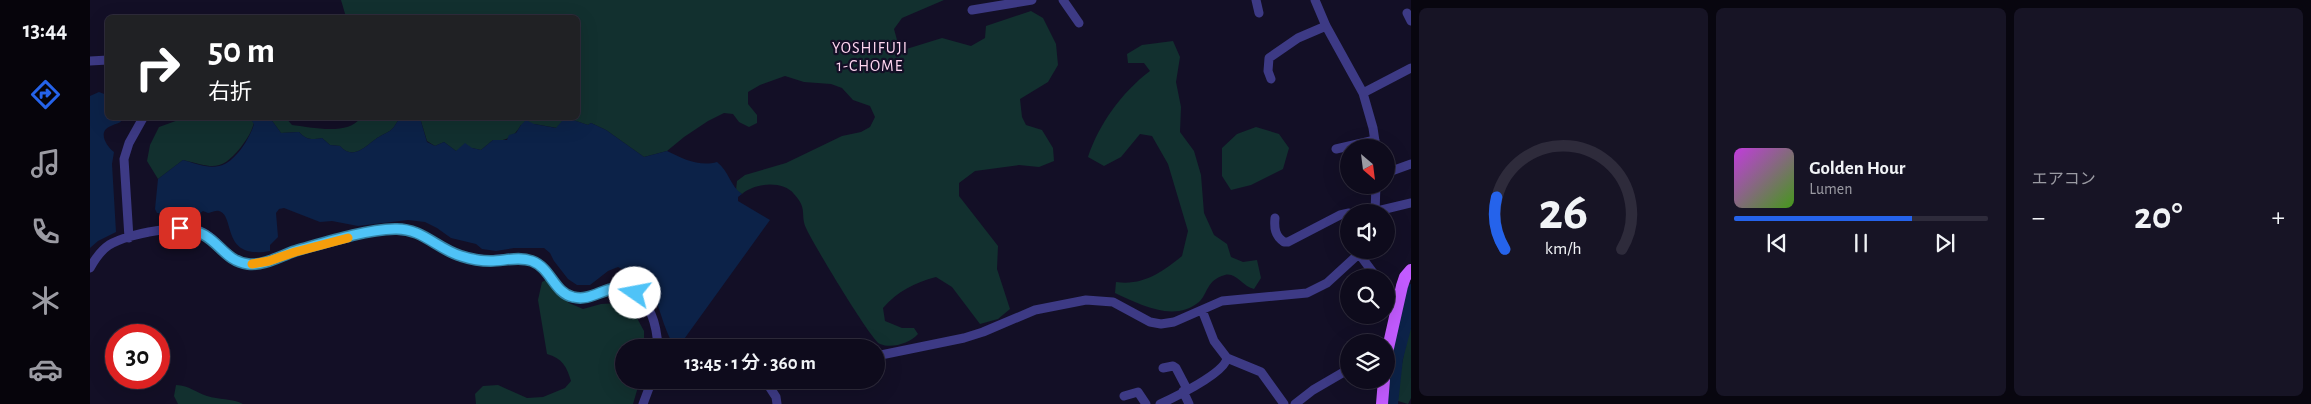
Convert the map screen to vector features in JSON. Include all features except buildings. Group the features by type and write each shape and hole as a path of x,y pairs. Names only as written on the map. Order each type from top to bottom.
{"main road":[{"path":"1391,334 1405,278 1411,270"},
{"path":"1382,404 1383,389"}],"street":[{"path":"972,10 1032,0"},
{"path":"1063,0 1079,23"},
{"path":"1256,0 1258,13"},
{"path":"1315,0 1326,26 1363,92 1374,139"},
{"path":"1271,79 1268,71 1269,58 1298,38 1326,26"},
{"path":"90,61 105,60"},
{"path":"1363,92 1410,70"},
{"path":"129,238 124,158 129,143 142,120"},
{"path":"1336,149 1340,148"},
{"path":"1395,170 1411,164"},
{"path":"1395,207 1411,203"},
{"path":"1275,218 1274,226 1277,235 1284,242 1288,242 1340,217"},
{"path":"90,268 108,246 129,238 166,230 192,228 204,232 230,257 249,264 259,264 312,247 397,228 427,236 446,250 470,258 491,261 514,259 532,261 549,272 558,288 566,295 574,298 584,298 609,288 628,289 646,304 654,322 657,339"},
{"path":"885,354 964,338 1035,310 1064,302 1107,301 1125,308 1150,322 1161,324 1174,322 1217,303 1234,299 1307,293 1327,283 1353,259"},
{"path":"1395,298 1399,302"},
{"path":"1202,310 1214,341 1227,358 1261,372 1284,404"},
{"path":"1160,404 1221,369 1227,363 1227,358"},
{"path":"1163,368 1173,366 1176,368 1190,404"},
{"path":"1295,404 1313,390 1340,374"},
{"path":"643,404 649,389"},
{"path":"770,389 778,404"},
{"path":"1124,396 1138,392 1146,404"}],"green space":[{"path":"341,0 944,0 902,18 894,29 900,51 942,38 971,46 985,38 986,26 1031,11 1043,18 1056,44 1058,65 1048,82 1020,99 1022,117 1026,125 1042,130 1053,148 1054,161 1039,167 1019,165 975,171 959,183 959,196 998,246 997,269 1010,309 998,319 980,324 952,287 936,277 907,288 883,308 885,321 902,328 914,328 918,334 901,344 890,346 885,345 885,339 875,339 854,309 806,228 801,204 794,194 776,185 761,185 742,194 736,190 737,181 745,175 786,163 842,136 861,132 870,127 875,117 870,106 853,100 842,88 831,84 804,82 785,76 760,85 748,92 748,104 757,115 757,123 749,127 739,122 733,114 724,113 684,137 667,151 644,157 606,130 591,123 588,125 573,120 580,120 580,15 345,15"},
{"path":"1173,41 1180,57 1176,82 1181,107 1180,132 1194,151 1201,175 1204,213 1214,235 1227,244 1231,257 1243,262 1257,260 1261,278 1254,289 1246,286 1233,276 1225,275 1219,277 1214,280 1199,302 1179,311 1157,310 1115,293 1116,282 1126,283 1143,280 1159,272 1182,256 1188,231 1168,164 1152,136 1140,134 1121,157 1104,166 1088,157 1105,121 1130,89 1150,71 1144,63 1128,63 1127,54 1142,45"},
{"path":"178,120 252,120 254,123 241,147 227,161 215,166 209,166 183,160 158,179 147,161 150,145 159,127"},
{"path":"271,120 288,120 292,125 338,129 355,124 358,120 399,120 390,131 355,152 345,150 340,146 330,145 322,138 309,139 299,132 281,133"},
{"path":"421,120 573,120 557,128 534,124 521,125 516,133 509,138 493,140 481,150 472,148 456,151 444,142 435,146 427,141"},
{"path":"1256,127 1279,134 1289,148 1283,169 1251,185 1231,190 1222,176 1222,148 1237,134"},
{"path":"546,280 569,303 583,309 601,304 619,303 631,307 644,331 644,339 615,339 615,389 637,389 633,404 476,404 475,394 483,386 498,385 527,398 543,397 565,388 571,381 568,371 563,364 557,358 547,354 538,300 542,282"},
{"path":"1411,327 1411,398 1408,404 1398,401 1396,396 1408,332"},
{"path":"176,385 189,388 207,396 243,404 178,404 174,396"}],"water":[{"path":"99,92 105,94 105,120 122,120 104,131 104,139 114,152 112,164 116,232 98,241 90,248 90,96"},
{"path":"251,120 271,120 281,133 299,132 309,139 322,138 330,145 340,146 350,152 355,152 390,131 399,120 421,120 427,142 435,146 444,142 456,151 465,143 472,148 481,150 493,140 507,140 509,135 516,133 526,120 534,124 556,128 562,121 573,120 588,125 591,123 606,130 644,157 667,151 698,163 717,162 742,194 738,197 738,201 770,220 684,339 670,339 651,290 640,275 618,267 608,271 590,285 577,285 568,279 550,253 544,248 514,248 496,251 482,249 476,244 451,238 425,222 408,220 358,226 332,221 320,222 284,208 279,209 276,213 278,237 270,245 270,251 254,252 243,249 236,244 224,215 219,211 208,213 203,211 196,216 157,213 155,209 158,179 183,160 210,167 225,164 236,155 249,136 254,124"}],"waterway":[{"path":"1389,404 1394,358 1411,293"}],"slow traffic":[{"path":"252,264 259,264 321,244 348,238"}],"district":[{"name":"YOSHIFUJI 1-CHOME","path":"870,56"}],"route":[{"path":"180,228 192,228 204,232 230,257 249,264 259,264 321,244 397,228 427,236 446,250 470,258 491,261 523,259 532,261 549,272 558,288 566,295 574,298 584,298 609,288 628,289 635,293"}]}
